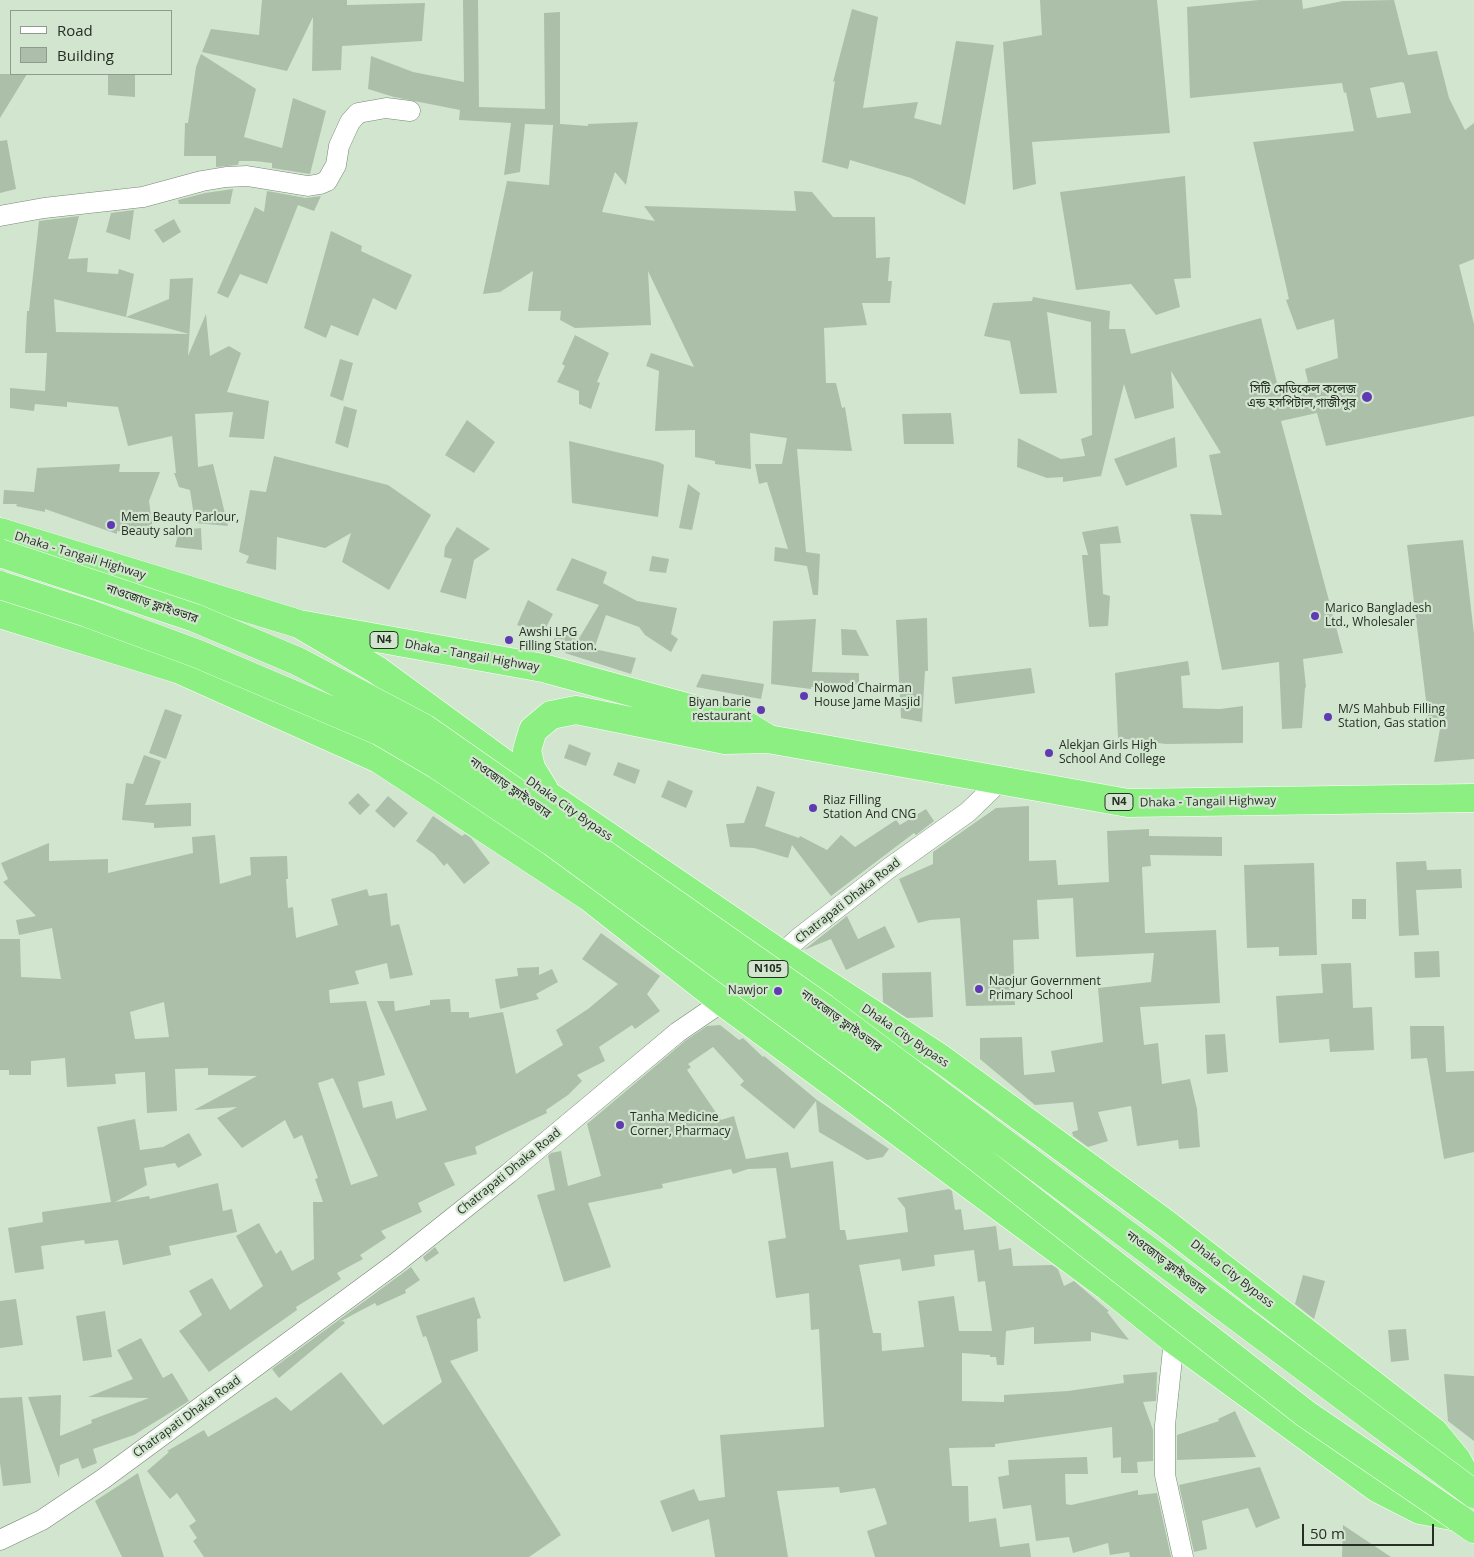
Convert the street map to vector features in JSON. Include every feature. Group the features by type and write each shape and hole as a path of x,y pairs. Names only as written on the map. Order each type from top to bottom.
{"highway":[{"name":"Dhaka - Tangail Highway","path":"0,532 299,624 543,668 741,722 768,739"},
{"name":"নাওজোড় ফ্লাইওভার","path":"0,554 195,618 297,661 424,728 824,1008 1474,1492"},
{"name":"নাওজোড় ফ্লাইওভার","path":"0,585 87,613 198,654 379,731 437,765 552,842 896,1094 1306,1414 1466,1523"},
{"path":"0,614 178,670 379,759 589,897 723,1002 1100,1281 1174,1340 1377,1488 1420,1510 1466,1523"},
{"name":"Dhaka City Bypass","path":"299,624 339,646 401,686 549,796 781,954 940,1058 1196,1246 1434,1432 1457,1460 1474,1492"},
{"name":"Dhaka - Tangail Highway","path":"549,796 531,768 527,750 533,730 551,715 576,710 725,740 768,739 1128,804 1474,798"}],"street":[{"path":"0,216 44,208 143,196 226,177 247,176 308,186 320,184 327,181 336,165 339,146 350,122 358,114 386,108 410,110"},
{"name":"Chatrapati Dhaka Road","path":"0,1540 42,1520 103,1479 301,1334 509,1173 678,1032 747,986 800,937 888,868 968,812 1000,781"},
{"path":"1174,1340 1165,1424 1165,1475 1183,1557"}],"building":[{"path":"262,0 347,0 347,5 425,3 422,41 342,46 341,70 312,71 313,17 287,71 202,52 211,29 259,35"},
{"path":"463,0 478,0 479,107 545,109 544,13 560,12 560,124 588,126 588,124 638,122 626,185 615,172 602,212 655,221 644,206 796,211 794,191 812,192 833,217 875,217 876,258 890,257 888,281 892,281 890,303 862,303 867,325 824,328 826,383 836,383 842,408 845,407 852,451 797,449 806,552 820,554 818,595 813,595 807,566 774,561 775,547 788,549 767,482 759,484 755,464 782,464 787,438 750,433 751,469 715,464 715,461 695,457 695,430 655,431 659,371 646,366 651,353 694,367 648,271 651,325 575,328 560,320 561,311 528,311 533,271 500,292 483,294 507,181 549,185 553,125 525,124 520,172 504,175 511,123 459,120 460,110 394,97 368,89 371,56 413,72 464,82"},
{"path":"1040,0 1157,0 1170,133 1032,142 1036,184 1013,190 1003,42 1042,35"},
{"path":"1259,0 1302,0 1303,9 1343,1 1394,0 1408,55 1437,51 1449,98 1465,130 1474,123 1474,259 1459,265 1474,324 1474,416 1326,446 1317,413 1281,421 1343,653 1303,659 1306,687 1302,728 1282,729 1279,662 1222,670 1190,514 1222,515 1209,455 1221,453 1171,371 1174,408 1135,419 1124,384 1101,476 1063,482 1063,477 1047,478 1017,467 1018,438 1061,459 1085,456 1081,439 1092,435 1091,322 1047,312 1057,393 1020,394 1010,341 984,336 993,303 1032,301 1033,297 1110,311 1109,329 1125,329 1131,354 1261,318 1279,391 1308,382 1305,369 1338,358 1334,319 1297,330 1286,300 1289,299 1253,142 1354,131 1346,92 1344,93 1342,83 1190,98 1187,7","holes":["1404,83 1411,113 1377,118 1370,88"]},
{"path":"852,9 878,17 863,108 918,102 914,118 941,125 956,41 994,45 965,205 911,178 850,160 848,169 822,162 835,81 833,82"},
{"path":"201,54 256,89 244,137 282,148 293,98 326,111 310,174 272,168 272,163 254,161 239,161 238,165 216,167 216,156 184,156 185,123 188,123 196,67"},
{"path":"0,74 26,75 0,118"},
{"path":"108,75 135,75 135,97 108,95"},
{"path":"7,140 16,189 0,193 0,141"},
{"path":"1185,176 1191,278 1174,279 1180,307 1156,315 1131,284 1076,290 1060,192"},
{"path":"233,189 230,204 179,204 178,200 205,193"},
{"path":"267,191 306,198 321,196 314,211 298,205 267,284 240,274 228,298 217,293 255,207 264,212"},
{"path":"134,210 130,240 106,232 111,213"},
{"path":"79,216 68,259 88,258 87,272 118,274 119,269 134,274 126,317 169,299 170,279 193,278 188,356 206,314 210,356 229,346 241,353 227,392 269,401 264,439 229,437 233,412 195,414 198,467 213,464 228,526 195,523 190,490 179,487 174,473 176,473 172,436 128,446 118,407 67,402 67,407 35,404 34,411 10,408 10,388 45,391 47,353 25,353 27,311 29,311 39,221","holes":["54,299 189,334 56,332"]},
{"path":"174,219 181,232 163,243 154,230"},
{"path":"331,231 362,246 361,251 412,275 396,310 373,298 358,336 331,325 326,338 304,328"},
{"path":"575,335 609,353 597,382 600,383 591,409 579,404 579,391 557,382 565,366 562,364"},
{"path":"340,359 353,363 343,401 330,396"},
{"path":"344,406 357,410 348,448 335,443"},
{"path":"951,413 954,444 904,444 902,414"},
{"path":"467,420 495,442 474,473 445,455"},
{"path":"1175,437 1177,467 1126,486 1114,459"},
{"path":"569,441 659,462 664,465 658,517 572,503"},
{"path":"274,456 388,485 431,515 389,590 342,562 351,533 325,548 277,537 276,570 246,563 249,556 239,552 250,490 266,492"},
{"path":"120,464 119,472 160,472 149,501 154,537 117,531 117,534 45,509 45,512 16,506 17,504 3,504 4,490 34,492 37,468"},
{"path":"688,484 700,493 692,530 679,528"},
{"path":"1118,526 1121,543 1100,544 1103,594 1110,596 1108,626 1089,627 1082,555 1088,555 1082,532"},
{"path":"457,527 490,549 474,560 466,599 440,592 452,559 444,557 445,547"},
{"path":"201,528 202,550 175,547 179,530"},
{"path":"1463,540 1474,634 1474,759 1434,762 1441,723 1429,725 1407,545"},
{"path":"652,556 669,559 666,573 649,571"},
{"path":"572,558 607,572 603,583 637,601 677,608 671,634 678,639 671,652 645,635 639,627 606,615 594,649 636,658 631,674 565,653 566,650 552,643 558,631 578,640 599,605 556,590"},
{"path":"528,600 553,614 542,635 517,625"},
{"path":"927,618 928,671 925,671 922,722 901,718 896,620"},
{"path":"816,619 812,672 859,673 859,684 811,687 811,689 771,684 773,621"},
{"path":"841,629 856,630 869,656 842,655"},
{"path":"1188,661 1190,675 1181,676 1183,708 1220,709 1243,706 1243,743 1166,744 1118,738 1115,673"},
{"path":"1031,668 1035,693 955,704 952,677"},
{"path":"702,674 764,684 761,699 696,687"},
{"path":"165,709 182,715 166,759 149,753"},
{"path":"569,744 591,753 586,766 564,758"},
{"path":"144,755 161,761 145,805 191,803 191,826 154,828 154,823 122,820 126,783 133,784"},
{"path":"618,762 640,770 635,784 613,775"},
{"path":"668,780 693,791 686,808 661,797"},
{"path":"757,786 775,792 765,826 799,838 800,836 827,850 841,835 855,847 896,820 900,825 926,809 934,821 916,835 914,833 831,896 792,845 788,858 754,848 730,847 726,824 744,823"},
{"path":"358,793 370,805 360,815 348,803"},
{"path":"388,796 408,813 394,828 375,811"},
{"path":"1029,806 1029,861 1056,860 1058,885 1109,882 1107,831 1149,829 1149,836 1222,837 1222,856 1150,855 1151,866 1142,867 1145,933 1216,930 1220,1003 1140,1007 1144,1045 1158,1043 1162,1084 1190,1079 1197,1109 1200,1147 1179,1149 1178,1140 1137,1146 1131,1106 1098,1112 1108,1141 1088,1147 1073,1136 1072,1132 1078,1130 1073,1102 1035,1105 980,1059 980,1038 1022,1037 1024,1075 1055,1072 1051,1051 1103,1042 1098,988 1151,982 1154,953 1076,957 1073,898 1037,900 1039,939 1013,940 1015,1005 966,1006 960,918 930,920 918,923 899,879 933,864 933,852 996,808"},
{"path":"433,816 462,836 465,834 471,838 490,863 464,884 447,863 444,866 434,854 416,841"},
{"path":"215,835 220,884 251,875 250,857 287,856 288,908 293,907 296,938 338,925 331,899 367,889 369,896 387,893 391,926 399,924 413,975 390,979 387,963 355,971 359,984 329,990 330,1003 366,1001 385,1075 358,1082 363,1108 392,1101 396,1119 427,1110 377,1001 394,1001 395,1011 430,1005 430,1000 450,999 451,1012 469,1012 469,1018 503,1012 516,1074 563,1045 556,1030 588,1009 618,984 582,959 601,933 660,976 647,994 660,1011 635,1029 632,1025 599,1047 605,1061 577,1075 582,1081 568,1095 546,1110 547,1113 475,1147 477,1154 444,1163 455,1185 418,1203 422,1212 381,1231 386,1238 360,1255 363,1259 337,1273 341,1279 296,1307 297,1310 209,1372 179,1331 202,1315 189,1291 212,1278 230,1310 263,1286 236,1236 259,1223 276,1254 281,1250 292,1271 314,1259 313,1202 323,1202 315,1179 318,1178 302,1135 294,1139 285,1120 242,1148 217,1118 237,1107 194,1110 257,1076 208,1075 208,1068 175,1069 177,1111 147,1113 145,1072 115,1074 116,1084 67,1087 65,1058 31,1061 31,1075 9,1075 9,1070 0,1070 0,939 20,939 21,977 61,979 52,928 19,935 16,920 36,916 3,882 8,879 1,863 49,843 49,861 108,859 108,873 193,853 192,837","holes":["164,1002 169,1037 135,1039 130,1012","333,1078 378,1176 351,1185 318,1083"]},
{"path":"1426,861 1427,870 1461,869 1462,888 1416,890 1419,935 1399,936 1396,862"},
{"path":"1314,863 1317,955 1279,956 1279,947 1247,948 1244,865"},
{"path":"1352,899 1366,899 1366,919 1352,919"},
{"path":"847,916 858,939 885,926 895,947 846,970 831,939 804,950"},
{"path":"1439,951 1440,977 1415,978 1414,952"},
{"path":"1351,963 1353,1008 1372,1007 1374,1050 1330,1052 1329,1039 1279,1043 1276,996 1323,993 1321,964"},
{"path":"539,967 539,975 552,969 558,982 536,994 539,999 500,1009 495,979 518,976 517,968"},
{"path":"931,972 933,1017 907,1018 883,1002 882,973"},
{"path":"720,1025 739,1040 743,1038 763,1057 817,1100 889,1149 883,1157 867,1160 819,1132 816,1101 794,1129 740,1085 744,1081 713,1047 688,1064 691,1067 687,1070 721,1120 734,1116 746,1159 788,1152 791,1168 833,1161 840,1230 845,1230 847,1240 908,1232 905,1208 897,1198 949,1189 952,1191 955,1210 961,1209 964,1230 996,1226 999,1250 1011,1248 1013,1266 1052,1265 1058,1269 1064,1286 1074,1281 1109,1311 1107,1312 1129,1340 1091,1332 1091,1341 1034,1344 1034,1327 1006,1331 1004,1365 997,1365 996,1357 990,1357 990,1355 962,1353 962,1401 1004,1402 1004,1395 1068,1391 1124,1383 1123,1375 1157,1372 1156,1401 1143,1402 1153,1430 1153,1461 1137,1462 1138,1473 1121,1473 1121,1457 1113,1458 1112,1427 995,1444 995,1447 949,1448 952,1486 968,1486 969,1522 996,1518 1000,1547 1029,1543 1031,1557 875,1557 867,1531 887,1524 875,1488 840,1493 839,1487 777,1491 788,1557 715,1557 709,1519 672,1532 660,1501 694,1489 699,1501 725,1497 720,1435 824,1427 819,1329 811,1330 809,1293 776,1298 768,1241 786,1238 776,1168 748,1169 733,1174 731,1169 662,1184 663,1188 588,1203 611,1267 564,1282 537,1195 555,1190 548,1156 551,1153 561,1151 568,1186 601,1176 587,1124 685,1041 707,1026","holes":["974,1250 978,1282 985,1281 992,1331 959,1331 954,1296 918,1301 924,1347 882,1351 881,1333 873,1333 859,1265 900,1259 902,1271 935,1266 934,1255"]},
{"path":"1410,1026 1444,1026 1446,1072 1474,1071 1474,1152 1444,1159 1427,1058 1411,1059"},
{"path":"1225,1034 1228,1072 1207,1074 1205,1035"},
{"path":"135,1119 140,1150 163,1147 189,1133 202,1155 178,1168 175,1163 144,1168 147,1185 115,1202 149,1196 150,1199 218,1183 223,1211 232,1209 237,1232 169,1246 171,1255 123,1265 118,1240 85,1244 84,1240 41,1246 44,1269 15,1273 8,1228 43,1222 42,1212 111,1202 97,1127"},
{"path":"435,1247 439,1253 426,1262 423,1257"},
{"path":"411,1267 420,1280 405,1290 406,1293 377,1306 375,1303 339,1322 343,1321 345,1323 279,1378 272,1369"},
{"path":"1303,1275 1325,1281 1314,1319 1295,1304"},
{"path":"474,1297 481,1318 477,1319 478,1351 450,1361 561,1535 529,1557 204,1557 193,1541 197,1538 189,1526 196,1521 177,1493 170,1499 147,1471 169,1452 167,1451 204,1430 208,1437 276,1397 291,1411 341,1372 383,1425 442,1382 426,1336 423,1337 416,1316"},
{"path":"16,1299 23,1345 0,1348 0,1301"},
{"path":"105,1311 112,1357 83,1361 76,1316"},
{"path":"1406,1329 1409,1360 1391,1362 1388,1330"},
{"path":"141,1338 163,1378 172,1373 189,1401 134,1435 93,1449 97,1463 82,1469 78,1458 60,1465 59,1478 28,1397 61,1395 60,1436 92,1423 91,1420 149,1398 88,1397 133,1379 117,1350"},
{"path":"1444,1374 1474,1376 1474,1441 1448,1421"},
{"path":"22,1397 31,1483 3,1486 0,1463 0,1398"},
{"path":"1235,1411 1256,1457 1177,1460 1177,1435 1219,1421 1218,1419"},
{"path":"1087,1457 1088,1474 1065,1474 1066,1504 1071,1505 1138,1490 1138,1495 1157,1493 1171,1557 1130,1557 1129,1552 1110,1555 1108,1543 1073,1553 1069,1537 1036,1541 1031,1505 1003,1509 998,1477 1009,1475 1008,1460"},
{"path":"1260,1467 1280,1518 1256,1528 1248,1508 1202,1521 1207,1549 1194,1552 1179,1485"},
{"path":"138,1473 164,1557 122,1557 95,1501"},
{"path":"1343,1525 1391,1557 1342,1557"}],"place":[{"name":"সিটি মেডিকেল কলেজ এন্ড হসপিটাল,গাজীপুর","path":"1367,397"},
{"name":"Mem Beauty Parlour, Beauty salon","path":"111,525"},
{"name":"Marico Bangladesh Ltd., Wholesaler","path":"1315,616"},
{"name":"Awshi LPG Filling Station.","path":"509,640"},
{"name":"Nowod Chairman House Jame Masjid","path":"804,696"},
{"name":"Biyan barie restaurant","path":"761,710"},
{"name":"M/S Mahbub Filling Station, Gas station","path":"1328,717"},
{"name":"Alekjan Girls High School And College","path":"1049,753"},
{"name":"Riaz Filling Station And CNG","path":"813,808"},
{"name":"Naojur Government Primary School","path":"979,989"},
{"name":"Nawjor","path":"778,991"},
{"name":"Tanha Medicine Corner, Pharmacy","path":"620,1125"}]}
